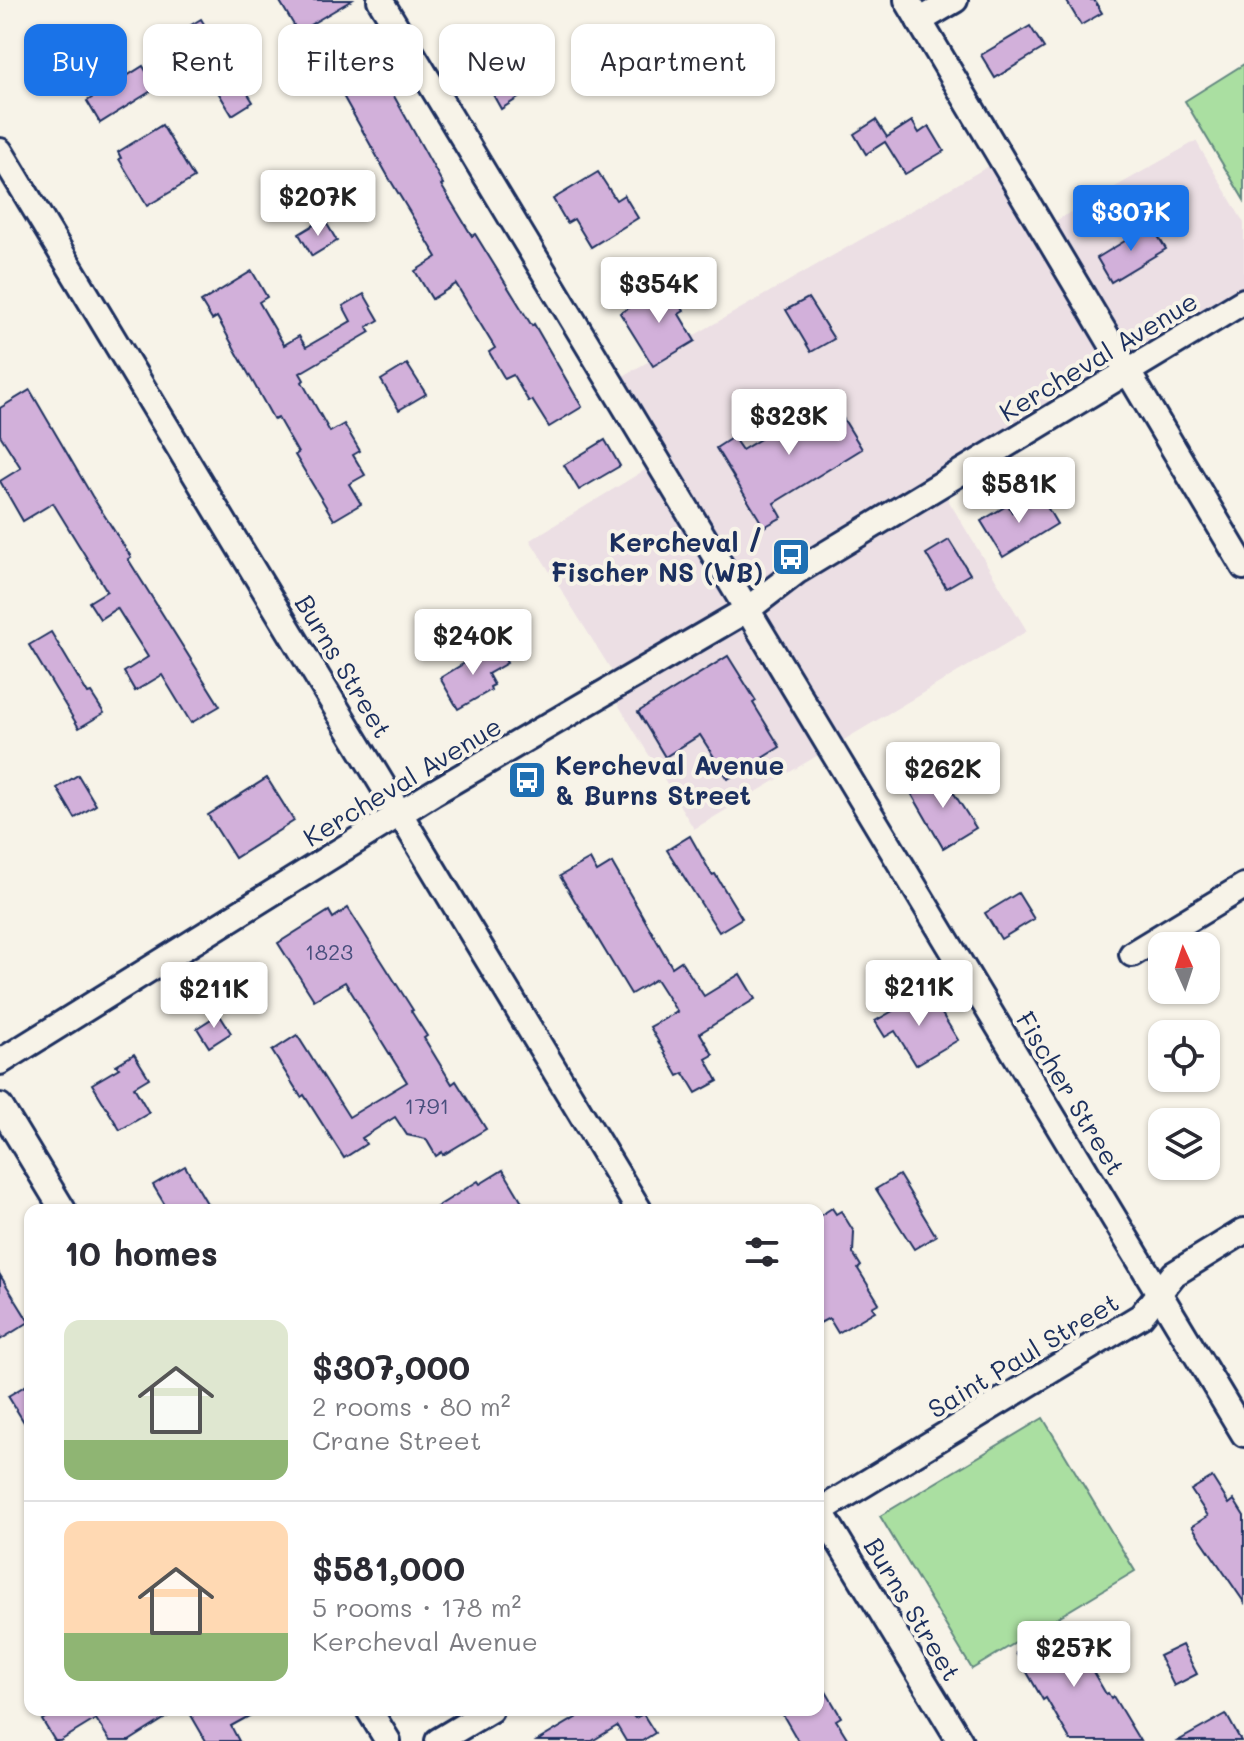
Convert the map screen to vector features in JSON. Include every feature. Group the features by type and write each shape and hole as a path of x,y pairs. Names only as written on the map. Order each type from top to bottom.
{"street":[{"name":"Fischer Street","path":"380,0 1244,1434"},
{"path":"907,0 1244,567"},
{"path":"919,21 955,0"},
{"name":"Burns Street","path":"0,151 635,1204"},
{"name":"Kercheval Avenue","path":"0,1062 497,755 748,609 796,572 1244,301"},
{"path":"1132,954 1244,886"},
{"path":"0,1106 59,1204"},
{"name":"Saint Paul Street","path":"824,1507 1141,1316 1174,1274 1244,1231"},
{"name":"Burns Street","path":"824,1518 960,1741"},
{"path":"373,1716 388,1741"},
{"path":"438,1741 480,1716"}],"shaded area":[{"path":"1196,141 1244,223 1244,301 939,485 1027,631 694,829 610,691 620,684 530,540 658,462 611,383 1001,159 1043,228"}],"green space":[{"path":"1244,64 1244,200 1185,101"},
{"path":"1043,1418 1135,1571 972,1669 880,1516"}],"building":[{"path":"279,0 352,0 312,24 293,24"},
{"path":"1066,0 1094,0 1102,13 1081,25"},
{"path":"1030,26 1044,48 995,78 981,55"},
{"path":"143,66 143,96 100,123 87,101 95,96 127,96 127,76"},
{"path":"220,96 249,96 253,102 232,115"},
{"path":"343,96 394,96 441,185 532,326 534,324 582,407 549,427 513,375 505,379 489,352 495,348 456,284 432,299 415,271 437,257"},
{"path":"494,96 522,96 501,109"},
{"path":"876,120 887,137 912,121 919,133 929,126 944,151 905,174 885,142 866,154 854,134"},
{"path":"162,125 194,178 147,206 119,159 118,152"},
{"path":"598,172 616,200 624,195 638,218 591,247 574,219 567,223 553,199"},
{"path":"324,219 337,241 312,256 299,234"},
{"path":"1151,225 1166,249 1111,282 1097,258"},
{"path":"252,271 267,297 259,302 284,345 299,336 306,347 351,321 343,306 364,294 379,320 367,327 370,332 300,373 330,432 344,424 360,451 353,455 365,475 349,484 361,504 334,520 295,455 298,453 278,418 274,420 217,317 212,320 201,302"},
{"path":"668,285 684,311 679,314 695,341 653,366 620,313"},
{"path":"808,298 834,339 811,352 786,310"},
{"path":"407,364 426,394 399,410 381,380"},
{"path":"30,390 131,557 128,559 220,706 191,723 162,675 135,691 124,672 148,657 117,608 100,619 89,602 107,591 53,503 23,521 0,481 21,468 0,435 0,408"},
{"path":"830,397 862,449 774,503 782,517 764,527 716,448 733,437 742,450"},
{"path":"605,440 620,466 579,490 564,465"},
{"path":"1040,495 1057,524 1003,557 981,521 1008,505 1012,512"},
{"path":"949,540 970,574 946,588 926,554"},
{"path":"51,632 88,694 91,693 104,713 79,728 29,645"},
{"path":"496,644 507,663 488,674 494,685 490,687 491,690 458,709 440,678"},
{"path":"728,656 780,747 728,779 700,735 665,757 638,712"},
{"path":"941,773 976,828 943,848 910,791"},
{"path":"78,775 96,805 75,818 57,788"},
{"path":"267,778 294,821 235,858 208,815"},
{"path":"690,836 742,918 719,932 667,850"},
{"path":"590,859 597,872 612,863 672,967 681,961 704,996 740,974 755,999 700,1033 713,1055 706,1059 718,1081 696,1093 684,1073 678,1076 650,1027 677,1012 656,979 631,994 560,876"},
{"path":"1018,893 1034,919 1001,939 985,913"},
{"path":"348,908 413,1010 427,1036 424,1038 452,1084 456,1081 486,1129 443,1155 442,1152 436,1156 426,1139 407,1135 395,1117 362,1138 366,1144 344,1158 272,1051 297,1035 349,1117 407,1082 345,982 314,1000 278,943 329,911 333,918"},
{"path":"928,991 958,1040 916,1065 895,1031 885,1037 875,1021"},
{"path":"219,1014 231,1033 209,1047 197,1028"},
{"path":"134,1054 149,1078 134,1087 149,1113 120,1130 92,1084 119,1068 116,1065"},
{"path":"185,1166 207,1204 164,1204 153,1185"},
{"path":"503,1170 523,1204 442,1204 478,1181 480,1184"},
{"path":"899,1175 936,1236 914,1249 876,1189"},
{"path":"832,1208 836,1214 841,1211 854,1232 853,1253 861,1266 858,1269 879,1303 872,1307 875,1311 838,1333 829,1318 824,1321 824,1213"},
{"path":"0,1275 24,1314 24,1325 0,1340"},
{"path":"24,1387 24,1422 8,1396"},
{"path":"1212,1477 1229,1504 1234,1500 1244,1516 1244,1602 1192,1526 1208,1516 1191,1490"},
{"path":"1069,1622 1079,1638 1075,1641 1106,1694 1111,1698 1113,1696 1140,1741 1071,1741 1046,1698 1043,1700 1016,1653"},
{"path":"1182,1645 1197,1674 1174,1686 1159,1656"},
{"path":"824,1688 841,1717 836,1720 849,1741 798,1741 783,1716 824,1716"},
{"path":"1226,1714 1241,1741 1178,1741"},
{"path":"48,1716 169,1716 129,1741 110,1741 96,1719 55,1741 42,1720"},
{"path":"191,1716 249,1716 231,1726 239,1741 206,1741"},
{"path":"579,1716 644,1716 655,1733 642,1741 626,1741 617,1726 592,1741 537,1741"}],"place":[{"name":"Kercheval / Fischer NS (WB)","path":"791,557"},
{"name":"Kercheval Avenue & Burns Street","path":"527,780"}]}
